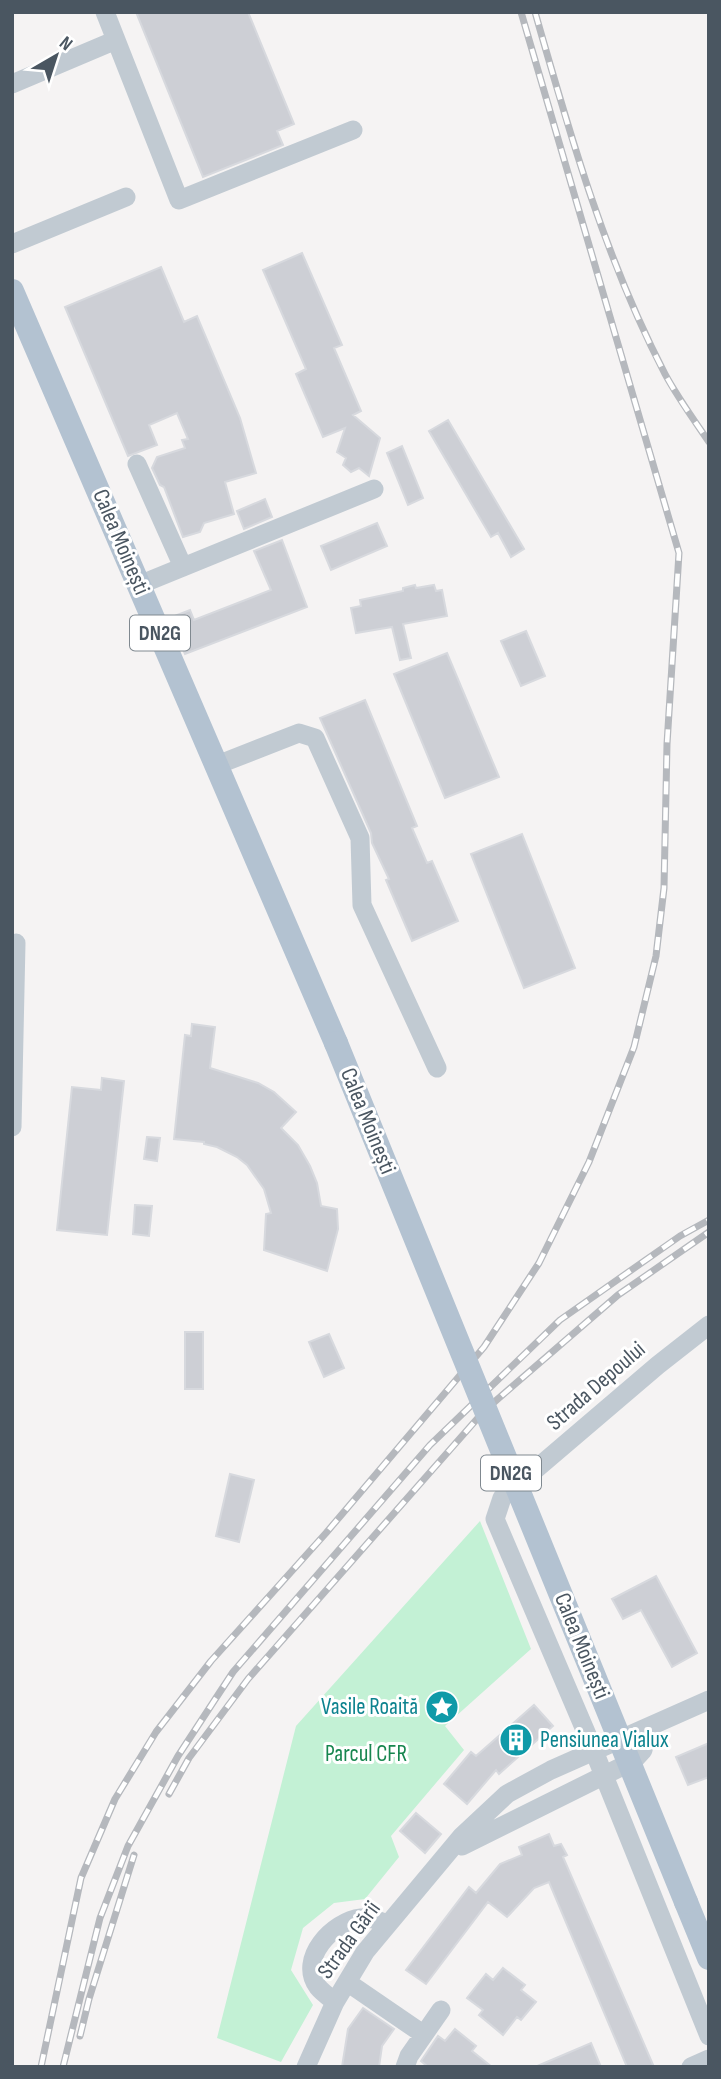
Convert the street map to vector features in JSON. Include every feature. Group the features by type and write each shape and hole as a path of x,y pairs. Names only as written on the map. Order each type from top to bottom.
{"main road":[{"name":"Calea Moinești","path":"12,291 18,323 139,585 336,1043 709,1958"}],"street":[{"path":"104,12 179,200 353,130"},
{"path":"12,85 116,40"},
{"path":"12,244 126,197"},
{"path":"137,464 183,567"},
{"path":"139,585 373,489"},
{"path":"217,765 299,733 315,738 360,838 362,905 437,1068"},
{"path":"12,1127 16,943"},
{"name":"Strada Depoului","path":"594,1751 499,1532 495,1519 498,1506 502,1498 657,1365 709,1325"},
{"path":"653,1725 709,1700"},
{"name":"Strada Gării","path":"306,2067 335,2002 365,1952 461,1838 507,1794 551,1770 653,1725"},
{"name":"Strada Gării","path":"448,1853 634,1761 643,1750 653,1725"},
{"path":"594,1751 709,2036"},
{"path":"335,2002 317,1986 312,1973 312,1959 324,1939 340,1926 362,1918 388,1924"},
{"path":"347,1982 423,2034"},
{"path":"405,2067 409,2056 441,2010"},
{"path":"691,2067 709,2059"}],"green space":[{"name":"Parcul CFR","path":"480,1521 531,1649 445,1726 464,1750 391,1836 399,1857 365,1899 334,1903 303,1928 291,1970 313,2005 281,2062 217,2038 296,1726"}],"building":[{"path":"136,12 248,12 294,124 277,131 283,145 203,177"},
{"path":"302,253 342,345 334,348 361,411 353,415 380,438 369,476 359,468 351,472 343,465 346,458 337,452 345,428 323,437 296,374 306,369 263,270"},
{"path":"161,267 184,322 197,316 240,418 256,473 225,482 234,514 204,523 200,532 183,537 164,487 160,485 152,468 157,457 185,448 182,440 188,439 177,413 149,425 157,445 128,456 65,307"},
{"path":"448,420 524,549 511,557 498,533 491,537 429,431"},
{"path":"402,446 423,498 408,505 387,453"},
{"path":"265,499 272,517 244,529 237,511"},
{"path":"377,523 387,546 331,570 321,546"},
{"path":"282,540 307,607 185,654 169,618 190,610 194,620 271,590 254,551"},
{"path":"415,585 416,588 434,585 436,591 442,590 447,616 403,624 411,658 400,660 392,627 356,633 351,608 361,606 360,600 403,591 403,588"},
{"path":"526,631 545,676 521,686 501,641"},
{"path":"447,653 499,777 445,798 394,674"},
{"path":"365,700 417,826 412,828 427,863 432,861 458,921 412,941 386,880 389,879 372,843 371,833 320,718"},
{"path":"522,834 575,968 524,988 471,854"},
{"path":"192,1024 215,1027 210,1068 258,1083 274,1092 296,1112 281,1128 298,1145 310,1166 317,1183 321,1206 337,1209 338,1229 327,1271 264,1250 266,1214 271,1213 264,1189 247,1165 237,1157 204,1142 174,1139 185,1035 191,1036"},
{"path":"102,1078 124,1081 107,1235 57,1230 72,1087 101,1090"},
{"path":"147,1137 160,1138 157,1161 144,1159"},
{"path":"135,1205 152,1206 149,1236 133,1234"},
{"path":"185,1332 203,1332 203,1389 185,1389"},
{"path":"329,1334 344,1368 324,1377 309,1342"},
{"path":"230,1474 254,1480 239,1542 216,1536"},
{"path":"656,1576 697,1653 672,1667 641,1610 623,1619 612,1599"},
{"path":"534,1705 553,1726 499,1774 496,1770 467,1804 444,1784 471,1752 476,1756"},
{"path":"709,1743 709,1777 688,1785 676,1757"},
{"path":"416,1813 441,1834 425,1853 400,1831"},
{"path":"549,1834 554,1846 561,1844 567,1855 563,1857 654,2067 627,2067 549,1882 534,1888 507,1917 488,1902 426,1984 406,1970 469,1887 476,1893 500,1864 522,1855 519,1847"},
{"path":"503,1968 525,1985 521,1990 536,2002 521,2020 517,2017 503,2035 479,2015 483,2010 467,1998 486,1974 493,1980"},
{"path":"363,2008 394,2029 382,2046 379,2067 342,2067 348,2029"},
{"path":"455,2029 476,2046 472,2051 492,2067 428,2067 421,2061 438,2036 445,2041"},
{"path":"591,2043 601,2067 535,2067"}],"railway":[{"path":"41,2067 81,1878 115,1799 156,1732 211,1661 326,1533 484,1347 539,1263 589,1162 634,1047 656,956 664,888 667,744 679,553 521,12"},
{"path":"535,12 576,151 624,286 665,374 709,442"},
{"path":"63,2067 100,1918 128,1846 178,1756 233,1672 430,1445 560,1320 680,1236 709,1220"},
{"path":"169,1794 189,1758 248,1679 484,1411 618,1295 709,1232"},
{"path":"80,2036 134,1855"}],"place":[{"name":"Vasile Roaită","path":"442,1707"},
{"name":"Pensiunea Vialux","path":"516,1740"}]}
